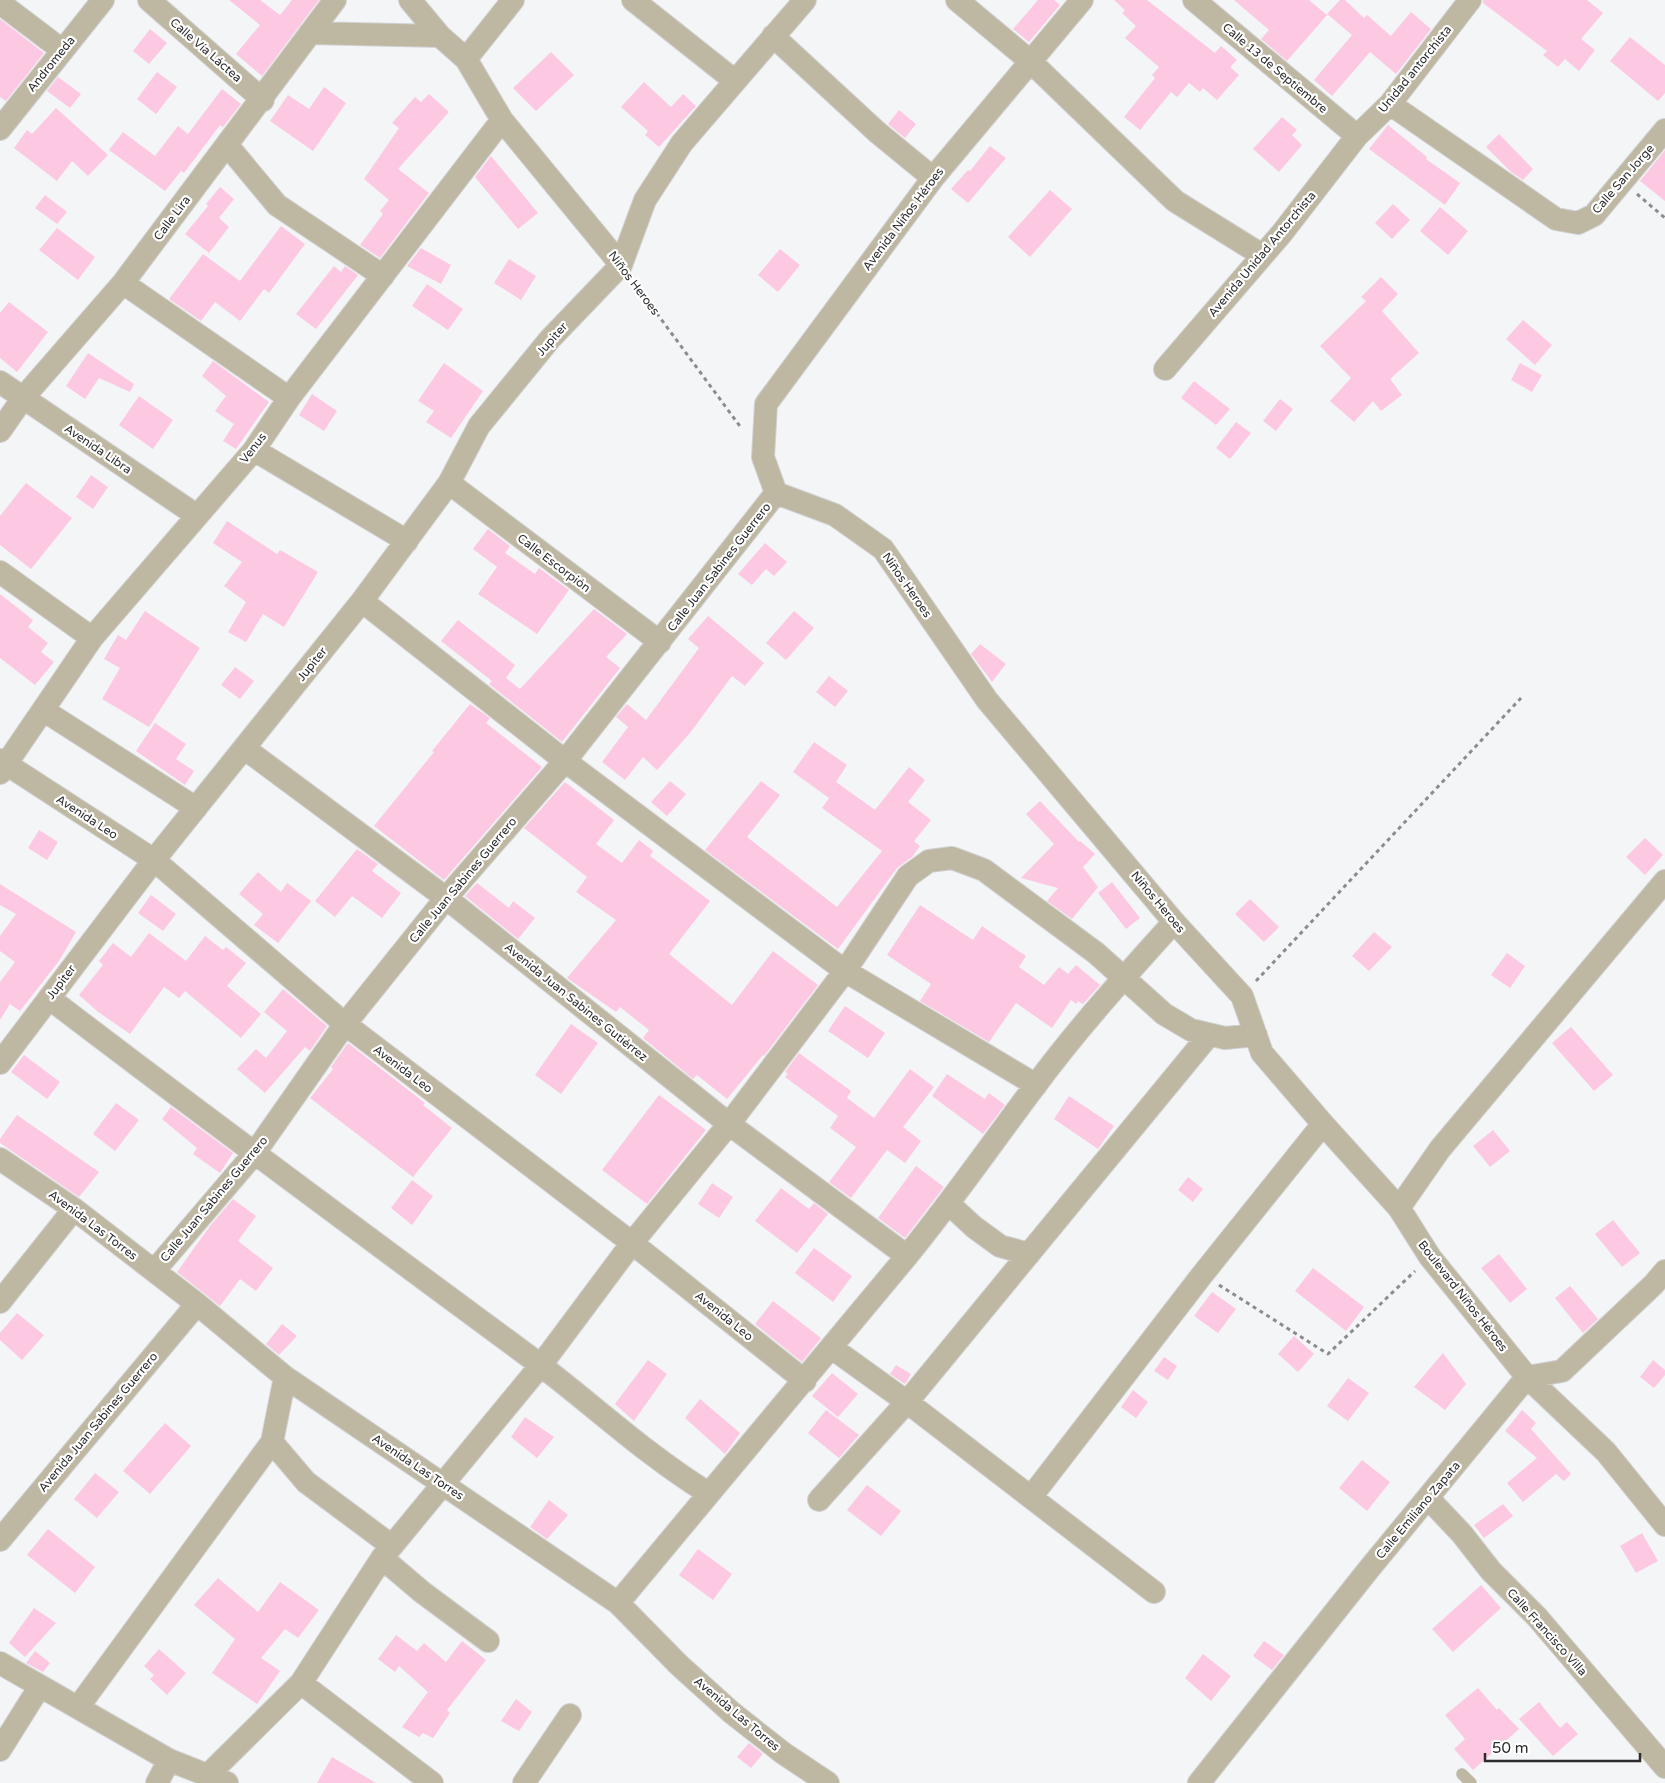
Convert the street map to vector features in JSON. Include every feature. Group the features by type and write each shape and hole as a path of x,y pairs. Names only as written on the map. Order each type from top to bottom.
{"street":[{"name":"Andromeda","path":"0,129 103,0"},
{"name":"Calle Vía Láctea","path":"149,0 263,100"},
{"name":"Calle Lira","path":"0,431 24,398 123,283 227,144 263,100 335,0"},
{"name":"Niños Heroes","path":"410,0 440,36 466,58 502,120 621,265"},
{"path":"466,58 513,0"},
{"path":"633,0 734,81"},
{"path":"621,265 645,200 682,143 805,0"},
{"path":"957,0 1030,61 1175,201 1262,255"},
{"name":"Avenida Niños Héroes","path":"763,457 766,404 933,178 1082,0"},
{"name":"Calle 13 de Septiembre","path":"1194,0 1357,136"},
{"name":"Unidad antorchista","path":"1357,136 1390,104 1464,2"},
{"path":"0,3 62,50"},
{"path":"310,33 440,36"},
{"path":"773,36 877,132 933,178"},
{"name":"Calle San Jorge","path":"1390,104 1556,219 1578,223 1594,215 1665,130"},
{"name":"Venus","path":"2,766 92,638 196,515 254,450 289,398 502,120"},
{"name":"Avenida Unidad Antorchista","path":"1165,369 1282,233 1357,136"},
{"path":"227,144 277,205 383,276"},
{"name":"Jupiter","path":"0,1063 154,860 362,601 449,483 480,426 550,339 621,265"},
{"path":"123,283 289,398"},
{"name":"Avenida Libra","path":"0,382 196,515"},
{"path":"254,450 406,541"},
{"path":"763,457 776,493"},
{"name":"Calle Escorpión","path":"449,483 660,642"},
{"name":"Niños Heroes","path":"776,493 835,515 883,549 987,700 1174,922 1242,996 1256,1035"},
{"name":"Calle Juan Sabines Guerrero","path":"154,1271 254,1154 345,1024 446,898 565,761 776,493"},
{"path":"0,572 92,638"},
{"path":"362,601 565,761 845,971 1036,1085"},
{"path":"43,710 196,808"},
{"name":"Avenida Juan Sabines Gutiérrez","path":"244,748 446,898 729,1124 907,1256"},
{"name":"Avenida Leo","path":"2,766 154,860 345,1024 632,1243 805,1381"},
{"path":"0,1662 169,1760 217,1779 301,1683 387,1552 540,1365 632,1243 729,1124 845,971 908,876 929,861 952,858 984,870 1096,953 1164,1014 1190,1030 1225,1038 1256,1035"},
{"path":"1400,1208 1440,1149 1665,881"},
{"path":"618,1602 832,1348 949,1204 1036,1085 1124,978 1174,922"},
{"path":"49,998 254,1154 540,1365 672,1471 708,1493"},
{"path":"819,1500 907,1402 1209,1035"},
{"name":"Boulevard Niños Héroes","path":"1256,1035 1262,1052 1322,1124 1400,1208 1430,1257 1528,1377 1606,1452 1665,1525"},
{"path":"1031,1497 1202,1274 1322,1124"},
{"name":"Avenida Las Torres","path":"0,1159 74,1209 197,1304 286,1377 618,1602 679,1665 731,1712 783,1753 828,1783"},
{"path":"949,1204 974,1227 1000,1246 1029,1254"},
{"path":"0,1302 74,1209"},
{"path":"1528,1377 1562,1370 1654,1284 1665,1271"},
{"name":"Avenida Juan Sabines Guerrero","path":"0,1540 197,1304"},
{"path":"832,1348 907,1402 1154,1592"},
{"path":"78,1706 272,1442 286,1377"},
{"name":"Calle Emiliano Zapata","path":"1199,1783 1369,1569 1528,1377"},
{"path":"272,1442 306,1482 387,1552 422,1592 488,1641"},
{"name":"Calle Francisco Villa","path":"1428,1498 1462,1534 1491,1570 1537,1617 1665,1767"},
{"path":"301,1683 432,1783"},
{"path":"0,1750 40,1686"},
{"path":"524,1783 570,1715"},
{"path":"157,1783 169,1760"}],"path":[{"path":"1622,180 1665,218"},
{"name":"Niños Heroes","path":"621,265 763,457"},
{"path":"1242,996 1521,698"},
{"path":"1202,1274 1328,1354 1430,1257"}],"building":[{"path":"229,0 260,0 280,15 292,0 319,0 262,76 236,54 260,25"},
{"path":"1038,0 1054,0 1060,5 1029,42 1013,29"},
{"path":"1114,0 1147,0 1215,53 1221,46 1237,60 1230,67 1239,75 1217,100 1203,88 1200,92 1189,83 1177,97 1171,92 1140,130 1124,117 1155,78 1152,75 1159,67 1125,38 1136,26 1122,13 1125,10"},
{"path":"1234,0 1309,0 1327,15 1287,61 1261,39 1269,30"},
{"path":"1340,0 1345,0 1364,18 1367,15 1391,36 1411,12 1431,29 1396,74 1370,52 1332,96 1314,80 1352,35 1327,14"},
{"path":"1483,0 1587,0 1603,13 1581,39 1595,50 1579,71 1565,59 1558,67 1543,55 1547,51 1483,3"},
{"path":"0,19 44,53 6,101 0,97"},
{"path":"150,29 167,43 149,64 133,51"},
{"path":"1630,37 1665,65 1665,93 1658,101 1610,61"},
{"path":"551,52 574,75 536,111 513,88"},
{"path":"157,72 177,87 156,114 137,99"},
{"path":"58,77 81,94 70,108 47,91"},
{"path":"644,82 671,107 683,94 696,106 659,147 645,135 648,131 621,107"},
{"path":"324,87 346,103 313,151 270,121 288,95 309,109"},
{"path":"222,89 241,104 223,127 220,125 184,173 181,171 165,191 109,150 123,132 155,156 178,126 188,134"},
{"path":"429,94 449,112 398,169 429,193 380,258 360,245 383,214 380,211 389,200 364,179 399,128 392,123 415,97 421,102"},
{"path":"56,108 108,155 88,176 72,161 57,181 14,148 27,130 32,134"},
{"path":"899,110 916,124 905,138 888,124"},
{"path":"1282,117 1297,130 1292,135 1302,145 1279,172 1253,149"},
{"path":"1388,125 1427,157 1426,159 1460,183 1445,205 1369,149"},
{"path":"1499,134 1533,169 1523,180 1511,172 1486,147"},
{"path":"990,146 1006,158 968,203 951,189 968,170 970,171"},
{"path":"1665,150 1665,201 1640,181"},
{"path":"491,156 538,213 518,229 475,177"},
{"path":"220,187 234,199 219,218 229,227 209,253 185,234 208,206 206,204"},
{"path":"1050,190 1072,209 1030,257 1008,237"},
{"path":"45,195 67,212 57,224 35,208"},
{"path":"1393,204 1410,220 1392,239 1375,223"},
{"path":"1440,207 1468,231 1448,255 1420,231"},
{"path":"281,226 305,244 269,293 264,289 240,321 215,302 201,321 169,299 203,254 240,281"},
{"path":"57,228 95,257 78,280 39,250"},
{"path":"421,248 451,265 441,284 407,266"},
{"path":"780,249 800,265 778,292 758,275"},
{"path":"509,259 536,276 521,300 494,283"},
{"path":"334,266 341,272 345,266 358,275 316,329 296,314"},
{"path":"1381,277 1398,294 1382,311 1419,353 1390,379 1402,395 1381,411 1373,401 1354,422 1330,401 1351,378 1320,346 1366,301 1361,297"},
{"path":"427,284 463,309 448,330 412,306"},
{"path":"9,302 48,332 17,372 0,358 0,313"},
{"path":"1523,320 1552,345 1535,365 1506,339"},
{"path":"88,353 134,384 130,392 99,378 85,399 66,386"},
{"path":"213,361 269,402 236,449 223,441 234,424 215,411 226,396 202,376"},
{"path":"444,363 483,391 451,438 426,422 434,411 418,401"},
{"path":"1520,363 1542,375 1532,392 1511,380"},
{"path":"1194,381 1230,409 1216,425 1181,398"},
{"path":"312,394 337,411 324,431 299,415"},
{"path":"139,396 173,420 153,449 119,425"},
{"path":"1280,399 1293,409 1276,431 1263,421"},
{"path":"1236,422 1251,433 1230,459 1216,448"},
{"path":"91,475 108,487 93,509 76,497"},
{"path":"26,483 72,518 31,569 0,545 0,516"},
{"path":"227,521 277,554 280,550 318,572 284,627 263,614 246,642 228,632 246,602 224,586 242,562 213,543"},
{"path":"488,529 510,546 505,553 535,574 539,568 569,590 537,634 478,594 497,567 473,549"},
{"path":"765,543 787,562 774,576 766,569 752,585 738,574"},
{"path":"0,594 33,620 28,627 48,643 41,652 54,662 35,685 0,658"},
{"path":"594,609 627,634 606,657 620,668 562,742 489,684 492,681 441,641 458,620 515,665 506,678 520,689"},
{"path":"145,611 200,648 149,727 102,699 120,668 104,659 118,635 126,640"},
{"path":"794,611 814,628 786,660 766,643"},
{"path":"708,616 764,663 745,686 732,676 690,733 657,770 643,757 625,780 602,762 628,727 616,717 627,704 646,720 699,648 688,639"},
{"path":"980,644 1006,664 992,682 971,654"},
{"path":"235,667 254,681 240,699 221,685"},
{"path":"829,676 848,691 835,707 816,692"},
{"path":"470,704 490,718 486,723 542,767 444,880 374,826"},
{"path":"155,723 186,744 176,759 194,771 185,785 136,751"},
{"path":"814,742 847,765 836,782 875,810 909,767 925,780 908,802 931,820 914,841 920,846 912,857 897,868 838,949 705,850 761,781 780,795 747,837 837,907 882,851 822,808 829,798 793,772"},
{"path":"670,781 686,794 667,816 651,802"},
{"path":"565,782 614,820 596,844 622,863 639,840 653,851 650,856 710,901 669,954 732,1005 773,951 818,985 764,1056 727,1099 697,1075 693,1079 643,1038 649,1030 620,1007 616,1012 567,978 616,920 576,892 587,877 524,828"},
{"path":"1040,801 1079,842 1095,854 1083,867 1098,887 1072,919 1047,901 1058,888 1021,878 1054,844 1026,814"},
{"path":"39,830 58,842 47,860 28,848"},
{"path":"1645,838 1663,855 1645,875 1626,857"},
{"path":"357,849 378,864 372,871 401,893 382,918 352,896 335,917 315,901"},
{"path":"258,872 281,892 287,883 311,901 278,943 254,925 263,914 239,894"},
{"path":"1112,882 1140,918 1126,929 1098,893"},
{"path":"477,883 509,908 513,901 535,918 518,939 465,896"},
{"path":"0,884 76,932 59,961 20,1011 10,1004 0,1020 0,982 15,962 0,951 0,936 16,914 0,905"},
{"path":"151,895 176,914 163,931 138,913"},
{"path":"1250,899 1279,927 1264,942 1235,914"},
{"path":"920,905 973,940 982,926 1026,956 1019,967 1044,985 1059,967 1068,974 1076,965 1100,985 1083,1004 1078,1001 1076,1004 1071,1000 1052,1028 1016,1003 989,1042 920,1001 931,984 887,955"},
{"path":"1374,932 1392,947 1369,971 1352,956"},
{"path":"149,933 186,961 205,936 223,950 226,947 246,963 227,986 261,1014 241,1038 185,991 179,998 164,987 130,1034 97,1011 79,995 103,965 99,961 113,943 131,957"},
{"path":"1507,953 1525,966 1510,988 1491,975"},
{"path":"283,989 327,1026 310,1051 305,1047 265,1093 237,1069 256,1049 266,1058 287,1031 264,1012"},
{"path":"845,1006 885,1033 868,1058 828,1031"},
{"path":"571,1024 598,1043 561,1094 535,1075"},
{"path":"1571,1027 1613,1075 1594,1091 1552,1043"},
{"path":"348,1043 425,1103 423,1105 452,1128 413,1177 310,1098 333,1069 331,1067"},
{"path":"799,1053 851,1091 847,1098 874,1118 910,1069 934,1087 903,1127 921,1141 905,1163 887,1150 851,1198 829,1182 856,1147 830,1128 838,1116 785,1077 788,1074 785,1072"},
{"path":"24,1055 60,1082 47,1099 11,1072"},
{"path":"947,1074 985,1099 989,1093 1005,1105 983,1134 932,1096"},
{"path":"659,1095 706,1130 647,1204 602,1170"},
{"path":"1069,1096 1114,1126 1098,1149 1054,1119"},
{"path":"116,1103 139,1120 115,1151 93,1134"},
{"path":"171,1107 233,1153 220,1173 193,1154 197,1148 162,1119"},
{"path":"17,1115 99,1172 79,1197 0,1143 0,1139"},
{"path":"1493,1130 1510,1151 1490,1167 1473,1146"},
{"path":"916,1166 944,1187 905,1238 878,1218"},
{"path":"1188,1177 1203,1189 1193,1202 1178,1190"},
{"path":"412,1180 433,1196 412,1225 391,1208"},
{"path":"712,1183 733,1197 719,1218 698,1204"},
{"path":"781,1188 809,1209 814,1203 828,1214 797,1253 755,1221"},
{"path":"233,1199 256,1216 238,1241 273,1268 256,1291 240,1279 220,1306 177,1272 210,1226"},
{"path":"1613,1220 1640,1253 1622,1267 1595,1234"},
{"path":"814,1248 852,1276 833,1302 795,1273"},
{"path":"1499,1254 1527,1289 1510,1303 1481,1268"},
{"path":"1313,1268 1364,1307 1346,1331 1295,1291"},
{"path":"1570,1286 1598,1319 1583,1333 1555,1298"},
{"path":"1212,1292 1236,1309 1218,1333 1194,1316"},
{"path":"773,1301 821,1338 802,1362 755,1324"},
{"path":"17,1313 44,1335 22,1360 0,1340 0,1333"},
{"path":"282,1324 297,1336 279,1355 266,1344"},
{"path":"1294,1336 1314,1354 1298,1372 1278,1354"},
{"path":"1443,1353 1466,1384 1445,1410 1414,1387"},
{"path":"1164,1357 1177,1366 1168,1380 1154,1371"},
{"path":"648,1360 667,1374 634,1421 615,1404"},
{"path":"1653,1360 1665,1370 1665,1375 1654,1388 1640,1377"},
{"path":"896,1365 911,1374 905,1384 890,1374"},
{"path":"832,1373 858,1394 838,1417 812,1396"},
{"path":"1348,1378 1369,1393 1348,1421 1327,1406"},
{"path":"1133,1390 1148,1402 1136,1418 1121,1407"},
{"path":"700,1399 740,1433 725,1454 685,1418"},
{"path":"826,1410 859,1435 839,1458 808,1433"},
{"path":"1522,1410 1536,1423 1531,1429 1571,1474 1564,1481 1556,1474 1523,1502 1507,1483 1537,1458 1505,1431"},
{"path":"525,1417 554,1437 537,1458 511,1437"},
{"path":"165,1423 191,1446 150,1494 123,1471"},
{"path":"1362,1460 1390,1482 1367,1511 1339,1488"},
{"path":"95,1473 119,1492 97,1518 74,1499"},
{"path":"867,1485 901,1511 881,1536 847,1510"},
{"path":"549,1500 568,1515 547,1539 530,1527"},
{"path":"1503,1504 1513,1516 1484,1538 1474,1525"},
{"path":"48,1529 95,1567 75,1593 27,1555"},
{"path":"1642,1533 1658,1561 1636,1573 1620,1546"},
{"path":"698,1549 732,1574 713,1600 679,1575"},
{"path":"218,1578 258,1612 280,1582 319,1610 298,1638 285,1629 261,1658 280,1671 257,1704 212,1673 235,1639 194,1605"},
{"path":"1481,1585 1501,1608 1453,1652 1432,1629"},
{"path":"34,1608 56,1623 25,1657 9,1643"},
{"path":"396,1635 417,1651 424,1643 446,1662 462,1641 486,1660 447,1710 450,1713 433,1738 423,1733 419,1737 402,1727 428,1692 399,1666 395,1672 378,1659"},
{"path":"1264,1641 1284,1655 1272,1670 1253,1656"},
{"path":"159,1649 186,1673 167,1695 150,1679 154,1675 144,1666"},
{"path":"35,1651 50,1663 43,1672 26,1663"},
{"path":"1203,1654 1231,1676 1211,1701 1185,1678"},
{"path":"1478,1688 1497,1710 1499,1708 1519,1729 1473,1770 1454,1749 1465,1739 1445,1715"},
{"path":"516,1699 532,1712 519,1731 501,1721"},
{"path":"1539,1702 1560,1728 1567,1722 1578,1734 1553,1756 1519,1719"},
{"path":"749,1743 763,1754 751,1768 737,1757"},
{"path":"332,1757 376,1783 317,1783"}]}
